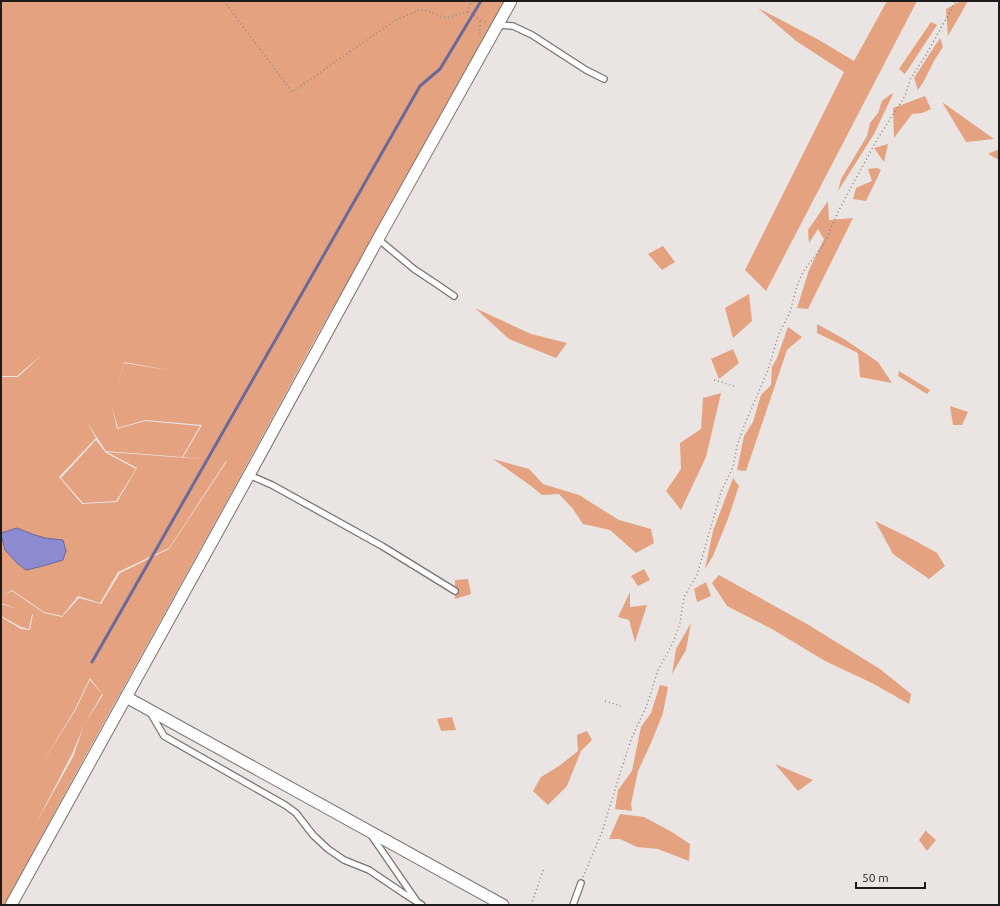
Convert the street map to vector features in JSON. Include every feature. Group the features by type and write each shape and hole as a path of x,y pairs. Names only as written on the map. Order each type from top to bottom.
{"street":[{"path":"11,905 511,1"},
{"path":"126,697 503,905"}],"lane":[{"path":"498,25 513,26 532,35 586,70 604,79"},
{"path":"378,239 414,269 454,296"},
{"path":"250,475 272,484 456,591"},
{"path":"147,708 164,736 285,805 296,813 313,835 328,849 344,860 369,870 420,904"},
{"path":"367,830 420,904"},
{"path":"573,905 581,883"}],"path":[{"path":"224,1 292,92 394,21 421,9 446,18 467,12 473,14 478,19"},
{"path":"467,12 472,1"},
{"path":"581,883 602,832 630,743 647,705 658,670 673,643 680,623 684,597 696,575 721,492 733,467 744,426 768,370 778,336 790,312 800,279 803,272 824,244 860,169 905,96 911,78 926,55 956,1"},
{"path":"714,380 734,386"},
{"path":"605,701 621,706"},
{"path":"532,905 544,868"}],"shaded area":[{"path":"1,1 507,1 313,343 4,905 1,905 1,617 21,629 30,630 33,614 29,629 21,627 1,616 1,604 21,610 1,603 1,377 18,377 44,353 17,376 1,376","holes":["124,362 174,371 124,363 115,398","112,407 118,428 145,420 202,425 183,457 201,459 107,452 137,468 117,502 82,504 59,477 96,438 86,421 106,451 182,457 200,426 145,421 117,429","227,461 169,549 120,573 101,604 79,598 62,617 44,613 12,591 3,596 12,590 44,612 62,616 78,596 100,603 118,572 169,548","90,678 103,695 84,725 102,694 90,680 75,711 38,770 74,711","84,725 73,757 35,825 72,754"]},
{"path":"887,1 917,1 766,291 745,270 844,72 796,41 758,8 819,40 854,61"},
{"path":"959,1 968,1 948,36 946,9"},
{"path":"931,22 937,25 905,74 899,69"},
{"path":"940,38 943,47 918,90 914,78"},
{"path":"893,94 874,134 838,191 841,179 867,136 870,123 878,113 882,101"},
{"path":"925,96 931,109 922,113 912,114 894,138 893,108"},
{"path":"942,102 994,139 966,142"},
{"path":"888,144 884,162 874,148"},
{"path":"999,149 999,160 988,154"},
{"path":"877,168 881,170 866,201 853,199 856,188 872,181 868,169"},
{"path":"828,201 829,220 853,218 808,309 797,308 809,270 824,239 818,229 809,243 808,230"},
{"path":"663,246 675,262 662,270 648,254"},
{"path":"749,294 752,321 733,338 725,308"},
{"path":"475,308 531,334 567,343 556,358 509,339"},
{"path":"817,324 844,339 878,362 892,383 860,377 858,353 817,333"},
{"path":"788,327 802,337 787,350 746,471 737,470 744,436 753,422 761,395 771,385 772,367 777,358"},
{"path":"733,349 739,363 719,379 711,359"},
{"path":"899,371 930,390 927,394 898,376"},
{"path":"721,393 706,457 681,510 666,491 681,469 680,443 701,429 703,398"},
{"path":"950,406 968,412 962,425 953,425"},
{"path":"96,440 106,453 136,469 116,501 83,503 61,478"},
{"path":"493,459 529,469 543,484 579,495 619,520 651,529 654,543 636,553 610,530 583,524 573,509 559,494 542,495"},
{"path":"733,478 739,486 713,556 705,569 713,531"},
{"path":"875,521 937,553 945,566 929,579 893,554"},
{"path":"17,528 45,538 63,540 66,551 63,560 26,570 5,550 1,534"},
{"path":"644,569 650,580 638,586 631,576"},
{"path":"719,575 807,624 880,669 911,694 909,704 872,683 825,661 772,629 727,606 712,583"},
{"path":"468,579 471,594 455,599 455,580"},
{"path":"706,582 711,596 697,602 694,589"},
{"path":"630,592 630,607 647,605 635,642 629,620 618,617"},
{"path":"691,623 686,650 672,674 676,649"},
{"path":"660,685 668,687 663,713 638,771 631,804 632,811 615,809 618,790 632,771 641,727 651,713"},
{"path":"452,717 456,730 441,731 437,719"},
{"path":"587,731 592,740 581,751 567,786 548,805 533,791 541,777 559,766 578,751 577,735"},
{"path":"775,764 813,780 798,791"},
{"path":"620,814 644,817 672,832 690,844 689,861 658,849 637,847 620,839 609,839"},
{"path":"926,830 936,840 927,851 919,840"}],"waterway":[{"path":"92,662 420,86 440,69 481,1"}]}
